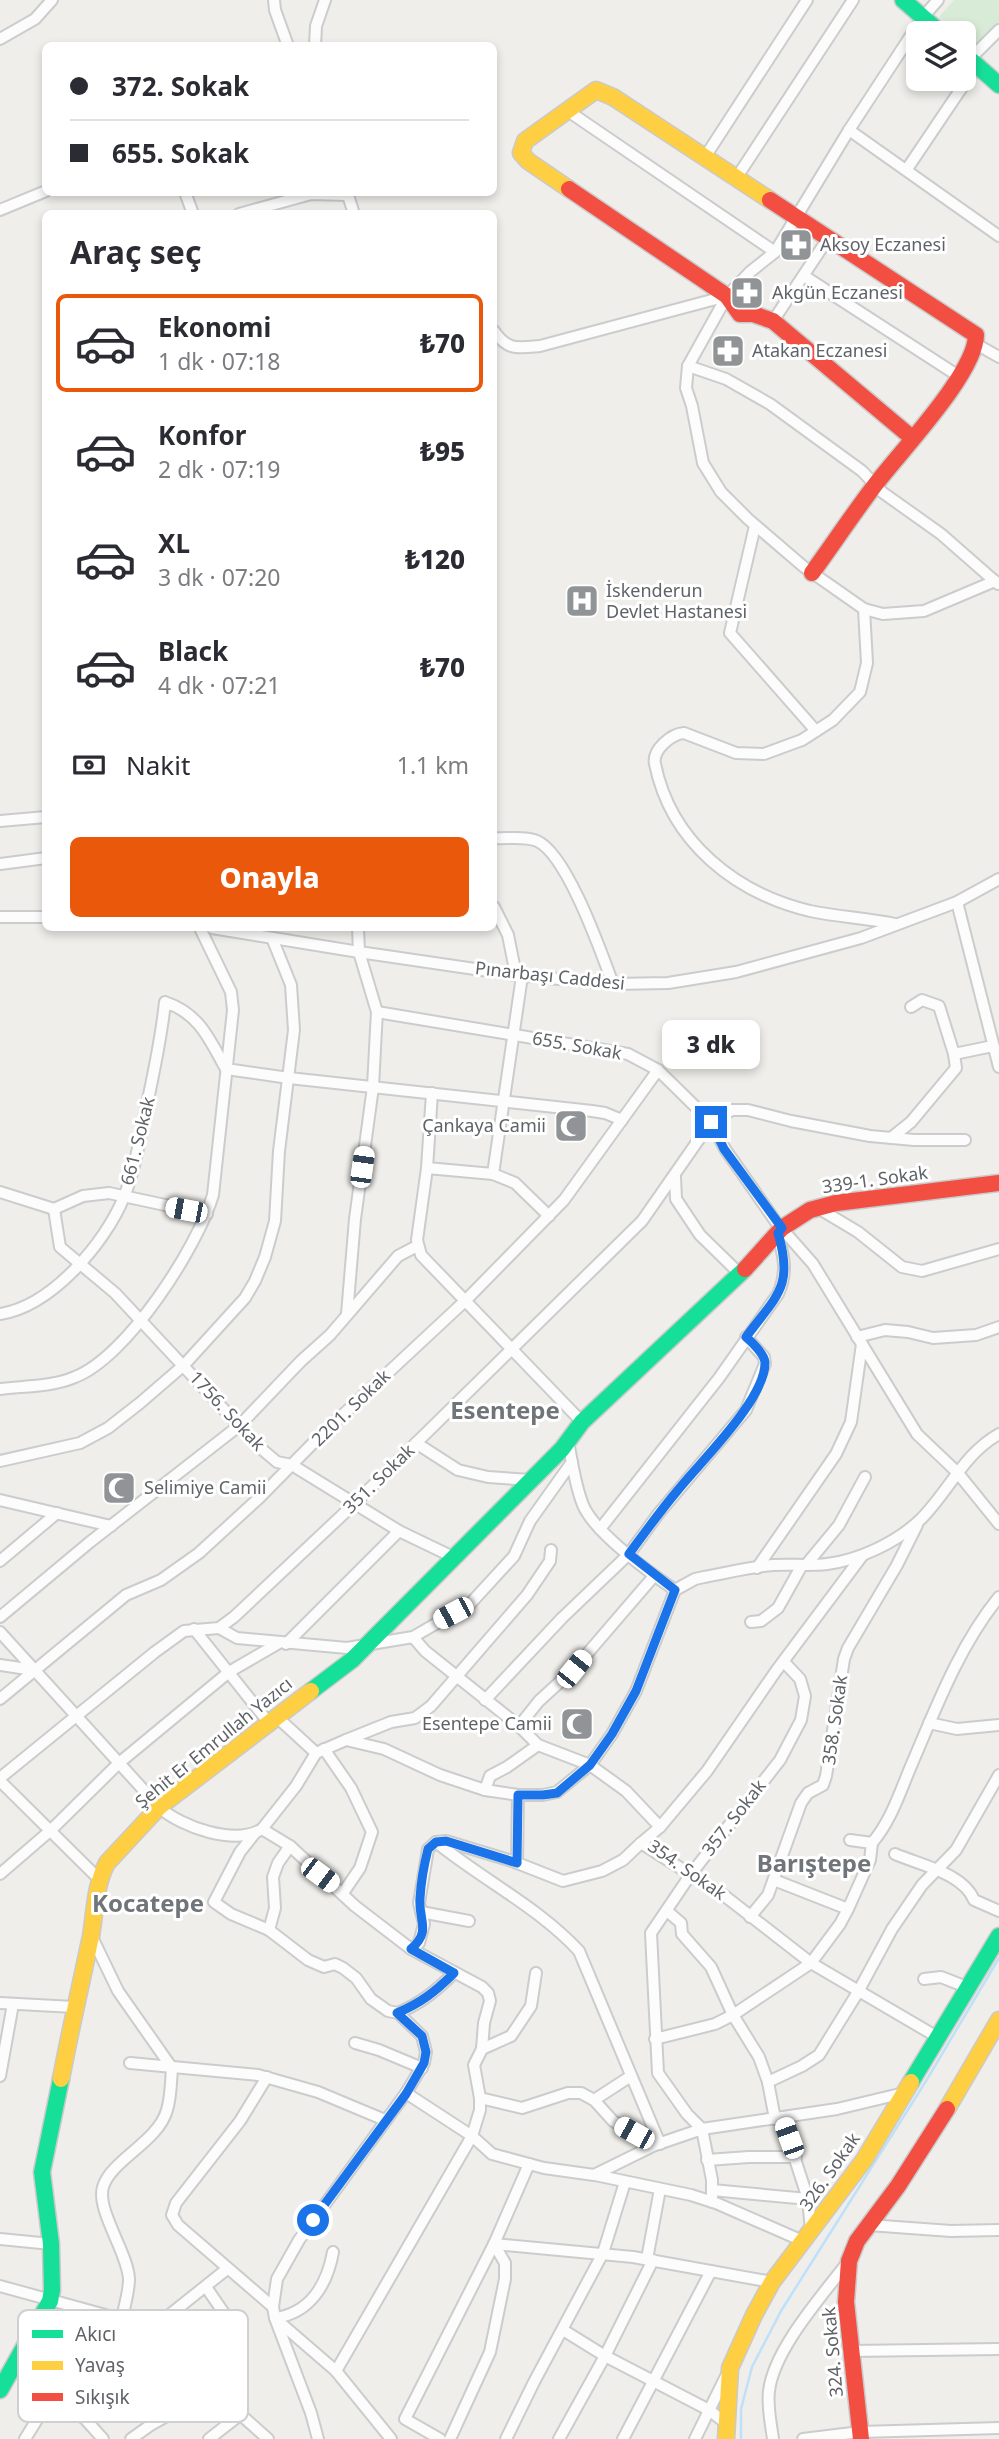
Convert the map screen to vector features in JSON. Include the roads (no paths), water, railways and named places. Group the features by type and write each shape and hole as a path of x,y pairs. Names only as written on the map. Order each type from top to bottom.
{"street":[{"path":"0,39 34,19 52,0"},
{"path":"274,0 287,42"},
{"path":"315,42 316,26 325,0"},
{"path":"705,157 807,0"},
{"path":"737,177 853,0"},
{"path":"904,0 928,21"},
{"path":"688,366 726,379 770,404 862,471 882,492 941,534 997,583 924,611 883,614 863,609 812,573 755,526 721,492 704,463 692,406 685,388 688,366 727,296 750,272 775,252 849,130 923,17 938,0"},
{"path":"976,53 999,30"},
{"path":"976,64 999,85"},
{"path":"812,573 874,485 960,377 976,344 976,335 613,97 596,90 525,141 521,153 528,161 727,296 740,314 753,314 773,321 911,437"},
{"path":"907,169 952,91"},
{"path":"568,111 775,252"},
{"path":"849,130 999,236"},
{"path":"0,210 42,193"},
{"path":"269,196 270,205"},
{"path":"253,210 304,196"},
{"path":"773,321 829,237"},
{"path":"804,276 960,377"},
{"path":"497,335 502,342 514,348 540,346 727,296"},
{"path":"976,344 999,357"},
{"path":"755,526 730,633 816,731"},
{"path":"863,609 866,663 860,692 833,720 802,740 764,754 736,754 684,733 676,734 655,754 654,760 660,786 676,821 700,851 726,873 750,889 811,911 895,925"},
{"path":"0,821 42,817"},
{"path":"497,838 535,840 554,854 596,936 613,984"},
{"path":"0,864 42,859"},
{"name":"Pınarbaşı Caddesi","path":"230,931 519,975 613,984 668,983 736,972 860,938 957,902 999,879"},
{"path":"957,902 999,1067"},
{"path":"493,1174 519,975 508,935 497,913"},
{"path":"0,918 42,917"},
{"path":"0,1388 59,1382 77,1377 125,1340 141,1322 207,1214 213,1195 233,1010 231,992 201,931"},
{"path":"347,1314 355,1219 373,1087 377,1013 359,952 359,931"},
{"path":"0,1461 80,1443 119,1420 184,1365 245,1298 265,1257 275,1221 278,1165 294,1030 291,985 272,938"},
{"path":"891,1138 911,1122 956,1068 939,1006 922,1000 911,1007"},
{"name":"661. Sokak","path":"0,1314 14,1312 32,1304 81,1265 124,1197 155,1073 165,1002 182,1008 202,1026 226,1069"},
{"name":"655. Sokak","path":"377,1013 628,1054 658,1070 711,1122 724,1149 780,1230 813,1264 917,1434 957,1472 999,1524"},
{"path":"954,1054 993,1046"},
{"path":"226,1069 605,1113 622,1120"},
{"name":"2201. Sokak","path":"0,1699 126,1595 160,1580 199,1553 466,1300 564,1200 658,1070"},
{"path":"432,1093 427,1168 417,1246 421,1255 582,1422"},
{"path":"711,1122 732,1110 748,1110 791,1121 891,1138 965,1140"},
{"name":"351. Sokak","path":"219,1628 354,1504 642,1222 711,1122"},
{"path":"427,1168 493,1174 515,1183 549,1216"},
{"path":"675,1177 676,1199 700,1236 740,1273"},
{"name":"339-1. Sokak","path":"740,1273 780,1230 801,1215 818,1208 881,1196 999,1183"},
{"path":"0,1192 54,1209 83,1196 109,1193 207,1214"},
{"path":"818,1208 858,1232 902,1267 922,1271 999,1250"},
{"name":"1756. Sokak","path":"54,1209 60,1247 115,1293 258,1446 277,1462 292,1465 399,1531 453,1557"},
{"path":"600,1529 719,1378 778,1294 785,1279 785,1258 780,1230"},
{"path":"0,1618 111,1526 240,1425 301,1361 330,1335 398,1256 417,1246"},
{"name":"Şehit Er Emrullah Yazıcı","path":"45,2310 52,2290 51,2245 42,2172 100,1880 107,1863 159,1807 352,1660 531,1480 582,1422 740,1273"},
{"path":"757,1568 836,1454 851,1422 859,1340 885,1330 933,1338 976,1335 999,1327"},
{"path":"485,1700 562,1618 629,1554 659,1513 746,1410 765,1364 764,1357 746,1337"},
{"path":"346,1741 384,1749 440,1775 485,1790 518,1795 557,1793 590,1765 612,1734 636,1691 675,1590 695,1579 757,1568 828,1564 862,1556 902,1534 920,1520 957,1472 985,1442 999,1434"},
{"path":"568,1440 583,1507 600,1529 654,1576 675,1590"},
{"path":"416,1443 458,1469 488,1477 531,1480"},
{"path":"100,1880 0,1780 184,1631 219,1628 237,1638 347,1648 413,1637 470,1604 514,1556 530,1521 572,1462"},
{"path":"751,1622 761,1621 778,1608 804,1565 839,1525 865,1477"},
{"path":"0,1500 111,1526"},
{"path":"0,1561 57,1513"},
{"name":"358. Sokak","path":"750,1917 768,1895 802,1803 808,1794 823,1785 848,1648 920,1520"},
{"path":"0,1874 51,1830 119,1763 229,1672 283,1644 399,1531"},
{"path":"318,2439 274,2312 277,2279 299,2240 406,2094 422,2068 426,2052 422,2036 397,2013 379,2006 356,1978 343,1968 335,1964 324,1967 308,1961 269,1930 231,1914 214,1902 240,1852 296,1786 320,1751 391,1722 415,1718 431,1706 527,1595 550,1561 551,1550"},
{"path":"660,1827 707,1771 862,1556"},
{"path":"519,1726 539,1701 574,1669 654,1576"},
{"path":"655,2039 715,2024 811,1963 848,1909 870,1860 872,1843 887,1822 944,1687 995,1612 999,1597"},
{"path":"194,1629 273,1721 320,1751 351,1788 372,1832 360,1868 344,1893"},
{"path":"0,1632 169,1816 203,1831 222,1834 258,1831 290,1846 355,1906 411,1949 488,1993 490,2001 484,2023 482,2049 474,2065 480,2110 472,2136 336,2371"},
{"name":"354. Sokak","path":"413,1637 425,1651 519,1726 538,1745 590,1765 626,1791 660,1827 641,1843 726,1897 811,1963 939,2038"},
{"name":"357. Sokak","path":"702,2129 687,2114 657,2073 651,1933 691,1874 780,1760 801,1720 805,1696 800,1679 784,1662"},
{"path":"0,1665 34,1670"},
{"path":"929,1723 957,1729 999,1725"},
{"path":"485,1790 490,1776 507,1768 538,1745"},
{"path":"768,2082 819,2055 858,1992 892,1929 922,1885 957,1850 999,1775"},
{"path":"517,1863 518,1795"},
{"path":"850,1840 872,1843"},
{"path":"411,1949 419,1943 424,1924 419,1903 428,1849 436,1842 446,1841 517,1863 563,1881 603,1871 623,1860 641,1843"},
{"path":"436,1842 526,1904 579,1951 657,2145"},
{"path":"269,1930 275,1908 272,1877 290,1846"},
{"path":"895,1854 939,1870 971,1892 974,1900 999,1911"},
{"path":"774,1880 848,1909"},
{"path":"667,1911 681,1923 682,1934 711,1966 733,2015 759,2057 779,2119 796,2157 808,2199 808,2238 712,2196"},
{"path":"421,1912 468,1922"},
{"path":"91,1935 118,1991 173,2067 167,2112 146,2141 103,2185 106,2213 124,2258 129,2279 123,2310"},
{"name":"326. Sokak","path":"727,2432 730,2368 772,2282 808,2238 864,2160 999,1936"},
{"path":"397,2013 432,1995 454,1973"},
{"path":"482,2049 510,2036 531,2006 537,1973"},
{"path":"924,1979 941,1977 969,1988"},
{"path":"0,2003 74,2007"},
{"path":"0,2076 13,2004"},
{"path":"766,2439 769,2392 776,2365 806,2316 849,2261 857,2241 912,2165 999,2020"},
{"path":"355,2043 422,2068"},
{"path":"130,2063 267,2077 318,2092 385,2120"},
{"path":"593,2100 631,2076"},
{"path":"267,2077 240,2122 176,2203 172,2215 178,2225 336,2371 391,2439"},
{"path":"480,2098 522,2108 568,2093 581,2093 593,2100 612,2121 657,2145"},
{"path":"594,2175 657,2145 702,2129 837,2109 904,2093"},
{"path":"406,2094 472,2136 492,2154 529,2164 712,2196 808,2199"},
{"path":"702,2129 712,2196"},
{"path":"707,2160 796,2157"},
{"path":"440,2439 404,2419 494,2244 529,2164"},
{"path":"506,2439 603,2253 625,2182"},
{"path":"559,2439 605,2356 650,2260 660,2189"},
{"path":"869,2225 951,2231 999,2230"},
{"path":"0,2239 51,2245"},
{"path":"494,2244 603,2253 772,2282"},
{"path":"450,2439 490,2352 505,2279 505,2263 494,2244"},
{"path":"274,2312 289,2316 313,2299 325,2281 333,2252"},
{"name":"324. Sokak","path":"849,2261 846,2302 860,2435"},
{"path":"176,2310 227,2269"},
{"path":"623,2439 711,2271"},
{"path":"0,2286 85,2310"},
{"path":"206,2287 222,2310"},
{"path":"563,2330 605,2356 709,2410 727,2432"},
{"path":"851,2351 999,2348"},
{"name":"Şehit Er Emrullah Yazıcı","path":"0,2390 18,2358"},
{"path":"695,2439 730,2368"},
{"path":"769,2392 773,2439"},
{"path":"248,2420 268,2439"},
{"path":"25,2439 35,2422"},
{"path":"88,2422 103,2439"},
{"path":"131,2439 156,2422"},
{"path":"209,2439 231,2422"},
{"path":"803,2439 999,2428"}],"waterway":[{"path":"741,2439 741,2409 752,2367 781,2311 926,2081 999,1958"}],"place":[{"name":"Aksoy Eczanesi","path":"796,245"},
{"name":"Akgün Eczanesi","path":"747,293"},
{"name":"Atakan Eczanesi","path":"728,351"},
{"name":"İskenderun Devlet Hastanesi","path":"582,601"},
{"name":"Çankaya Camii","path":"571,1126"},
{"name":"Selimiye Camii","path":"119,1488"},
{"name":"Esentepe Camii","path":"577,1724"}],"district":[{"name":"Esentepe","path":"505,1411"},
{"name":"Barıştepe","path":"814,1864"},
{"name":"Kocatepe","path":"148,1904"}]}
